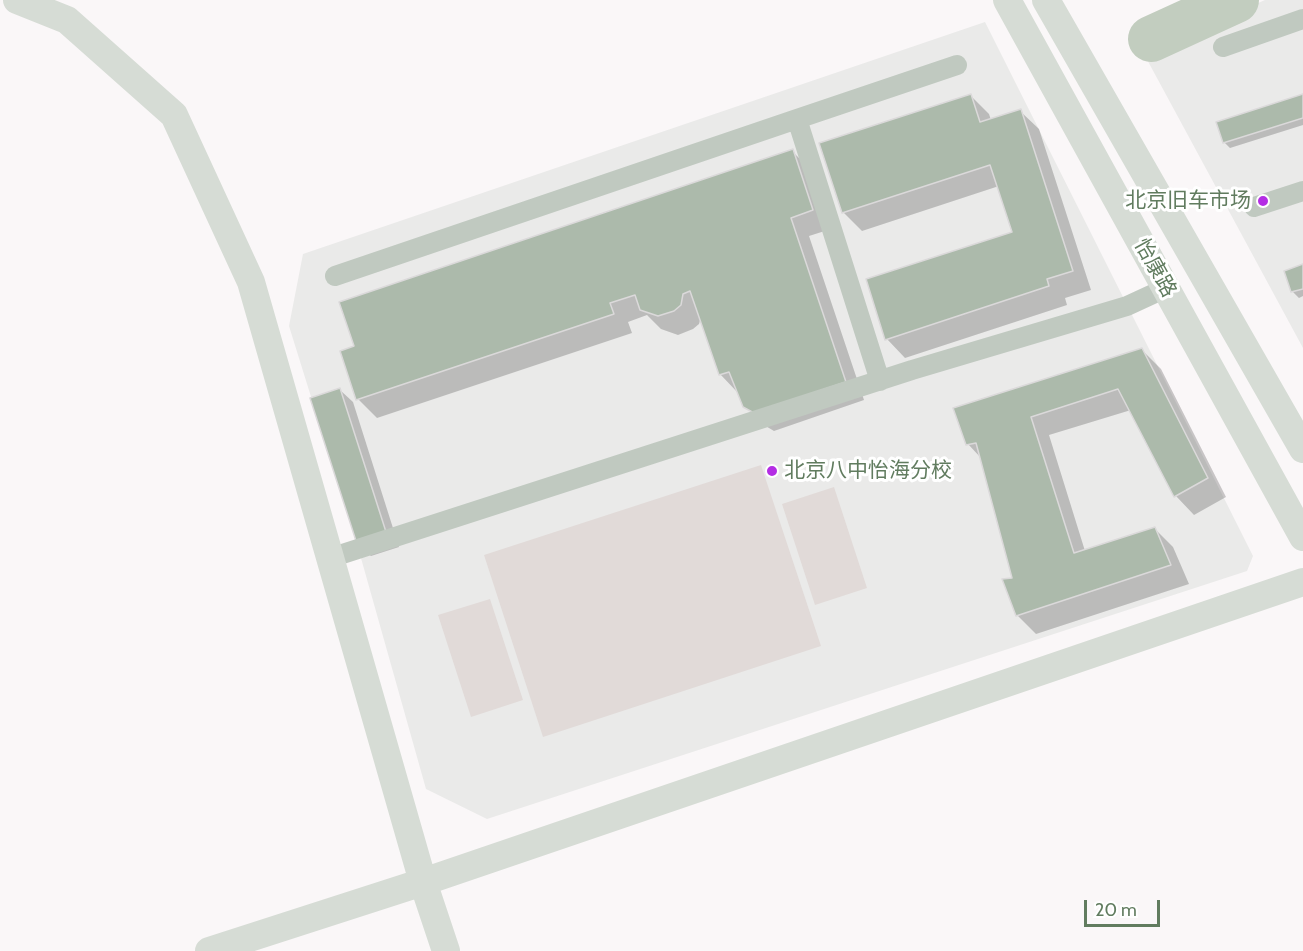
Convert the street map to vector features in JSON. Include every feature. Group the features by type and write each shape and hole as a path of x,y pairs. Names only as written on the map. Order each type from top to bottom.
{"street":[{"path":"17,0 67,21 174,115 251,282 423,882 446,951"},
{"name":"怡康路","path":"1007,0 1303,537"},
{"name":"怡康路","path":"1046,0 1303,449"},
{"path":"1223,47 1303,19"},
{"path":"335,276 957,65"},
{"path":"796,119 880,381"},
{"path":"1254,207 1303,191"},
{"path":"330,558 880,381 1127,306 1166,288"},
{"path":"209,951 423,882 1303,582"}],"shaded area":[{"name":"北京旧车市场","path":"1265,0 1303,0 1303,348 1144,54"},
{"name":"北京八中怡海分校","path":"985,22 1253,556 1247,571 487,819 426,789 359,551 289,326 303,254"},
{"path":"761,465 821,646 543,737 484,555"},
{"path":"834,487 867,588 815,605 782,504"},
{"path":"490,599 523,700 471,717 438,615"}],"building":[{"path":"971,94 980,122 1021,109 1073,271 1047,279 1049,286 885,340 866,279 1012,232 990,165 842,213 819,143"},
{"path":"1303,94 1303,118 1223,143 1216,122"},
{"path":"793,149 813,210 791,218 846,382 754,413 743,407 729,372 719,375 690,291 683,294 681,305 674,311 658,316 640,310 635,295 610,303 614,314 356,400 340,351 354,346 339,302"},
{"path":"1303,264 1303,289 1291,292 1284,271"},
{"path":"1142,348 1208,478 1174,497 1118,389 1031,417 1074,553 1155,527 1171,565 1016,616 1002,579 1012,578 976,443 966,445 953,408"},
{"path":"340,388 387,535 357,544 310,398"}],"waterway":[{"path":"1151,39 1236,0"}],"place":[{"name":"北京旧车市场","path":"1263,201"},
{"name":"北京八中怡海分校","path":"772,471"}]}
